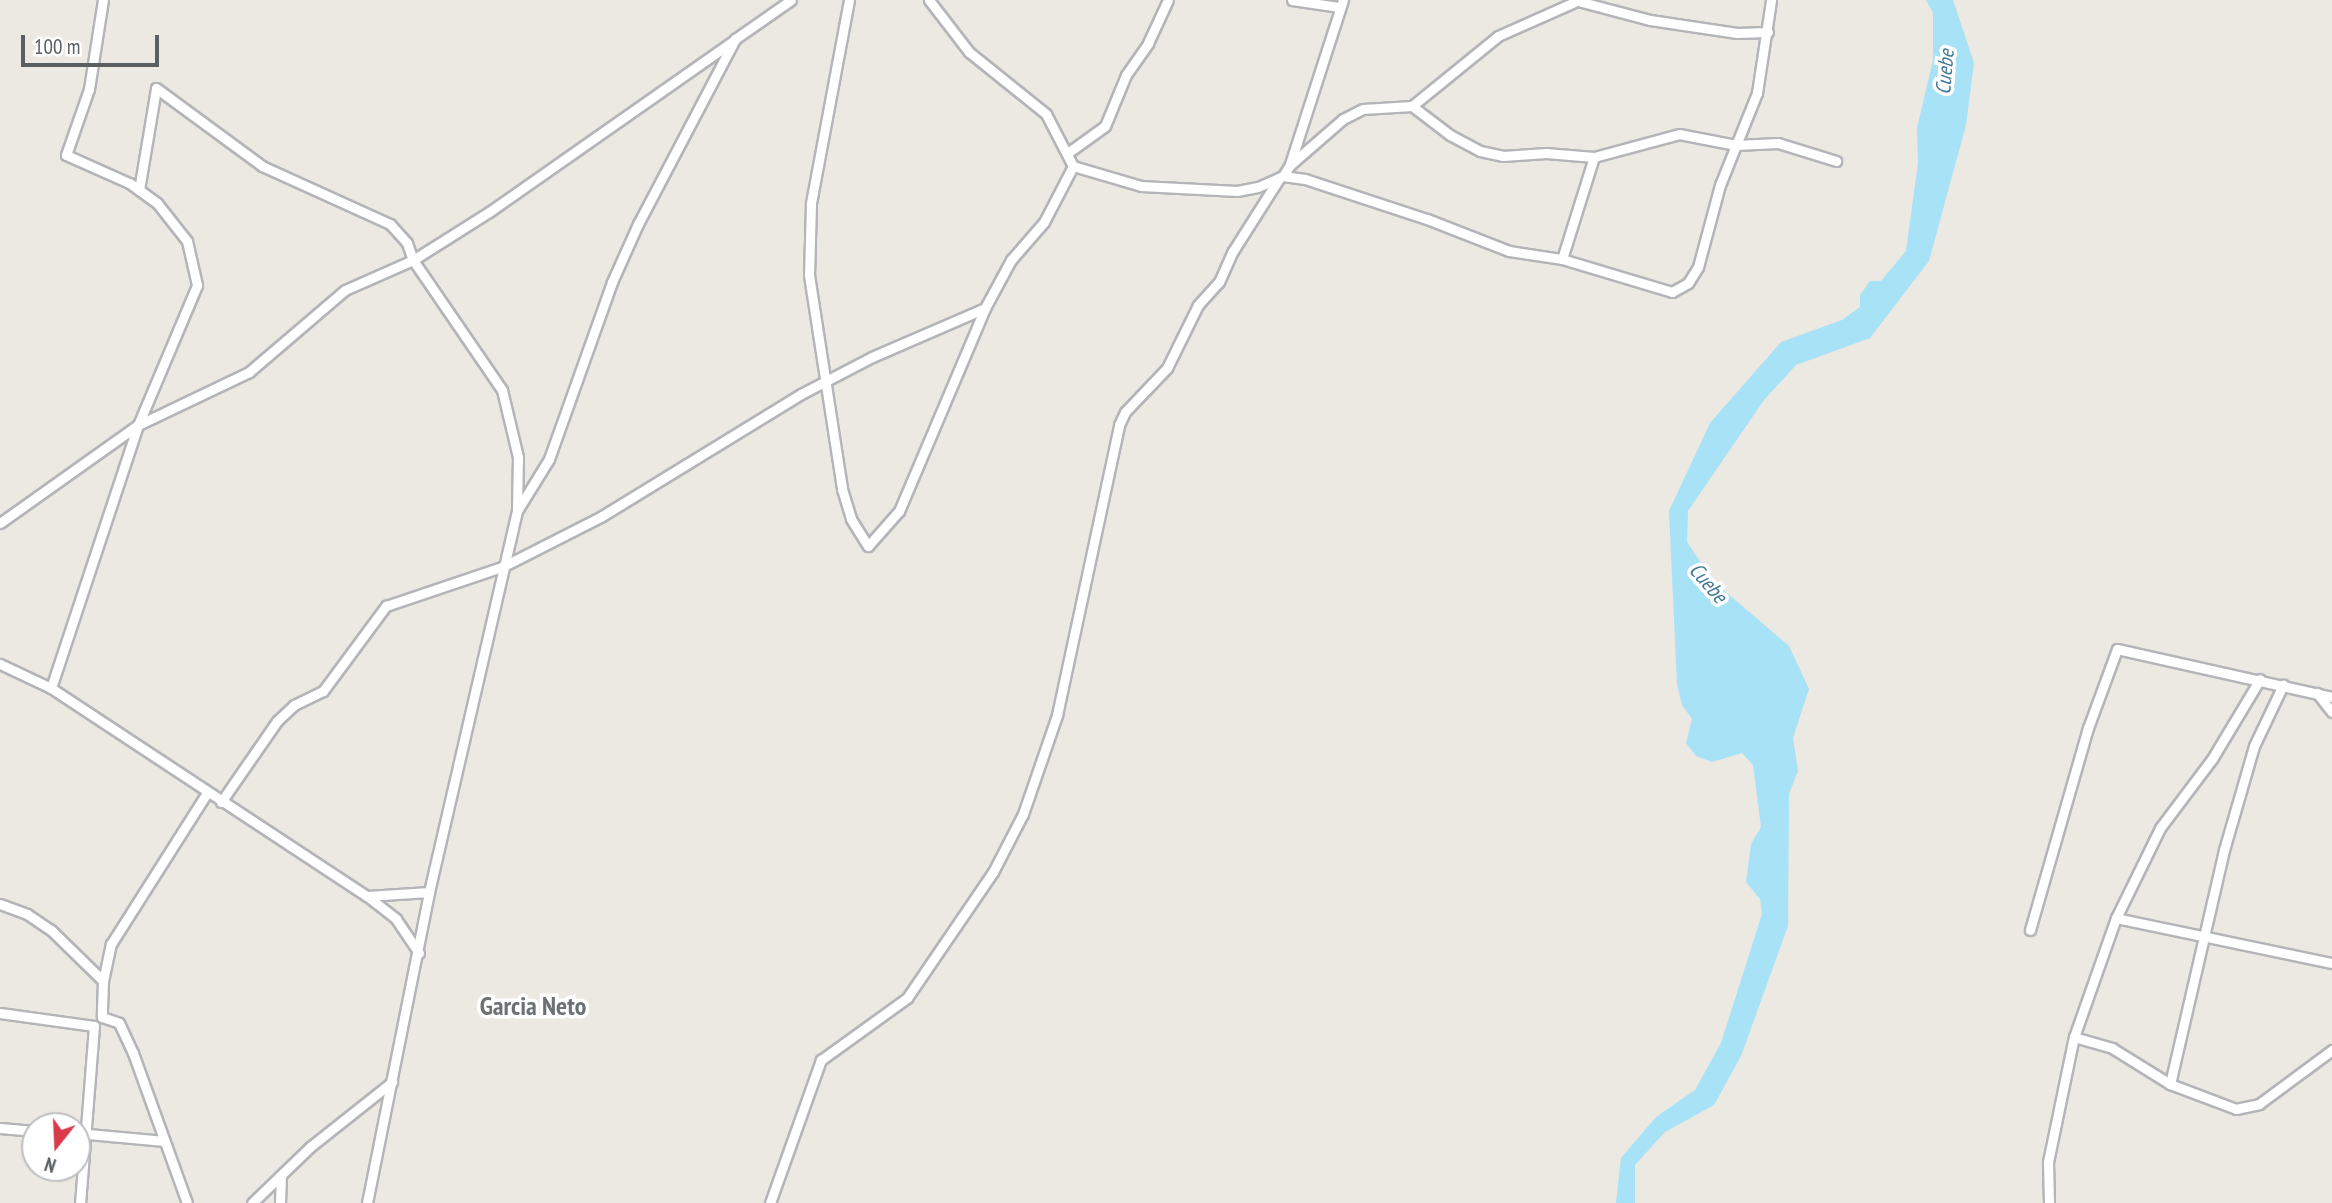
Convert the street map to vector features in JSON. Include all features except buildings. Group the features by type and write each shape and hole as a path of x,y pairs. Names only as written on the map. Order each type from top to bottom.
{"street":[{"path":"51,688 138,425 194,296 197,274 178,225 139,190 66,155 89,89 103,0"},
{"path":"0,523 138,425 248,372 345,290 413,260 489,212 790,0"},
{"path":"849,0 818,160 808,239 815,334 842,489 851,519 871,547 900,511 985,308 1011,260 1044,222 1073,166 1069,152 1046,114 969,52 929,0"},
{"path":"1069,152 1105,126 1126,75 1148,43 1168,0"},
{"path":"1290,165 1341,4 1292,0"},
{"path":"1073,166 1141,186 1179,190 1237,191 1281,178 1305,179 1427,219 1509,251 1562,259 1663,291 1681,288 1698,267 1705,226 1757,93 1772,0"},
{"path":"770,1203 821,1060 907,998 993,872 1023,814 1057,715 1119,425 1125,411 1167,368 1198,305 1219,282 1233,251 1290,165 1343,119 1363,109 1412,106 1498,36 1578,1 1650,20 1737,33 1768,32"},
{"path":"517,510 549,459 612,282 638,224 735,39"},
{"path":"139,190 156,89 262,166 390,224 407,243 413,260 502,390 518,457 517,510 429,892 419,953 367,1203"},
{"path":"1412,106 1480,151 1594,157 1679,134 1736,145 1778,143 1836,161"},
{"path":"1562,259 1594,157"},
{"path":"221,802 277,721 294,705 323,691 376,614 406,598 502,567 602,516 825,382 985,308"},
{"path":"2030,930 2113,652 2122,648 2332,697"},
{"path":"2,669 51,688 367,896 396,919 419,953"},
{"path":"2049,1203 2049,1161 2074,1037 2116,918 2160,828 2213,759 2260,679"},
{"path":"2170,1084 2202,939 2254,746 2283,685"},
{"path":"2317,694 2332,712"},
{"path":"84,1112 94,1026 102,1017 103,981 111,944 207,793"},
{"path":"367,896 429,892"},
{"path":"0,904 27,914 51,930 103,981"},
{"path":"2116,918 2202,939 2262,947 2332,963"},
{"path":"0,1013 94,1026"},
{"path":"102,1017 119,1023 154,1102 187,1203"},
{"path":"2074,1037 2112,1048 2170,1084 2224,1106 2246,1109 2332,1050"},
{"path":"252,1203 281,1175 392,1082"},
{"path":"0,1128 21,1130"},
{"path":"91,1135 165,1141"},
{"path":"280,1203 281,1175"},
{"path":"80,1182 80,1203"}],"water":[{"name":"Cuebe","path":"1926,0 1953,0 1974,63 1966,125 1929,261 1870,338 1796,365 1764,400 1688,511 1687,542 1714,582 1789,646 1809,689 1793,738 1798,771 1789,794 1788,926 1741,1056 1714,1105 1665,1132 1635,1165 1635,1203 1616,1203 1621,1158 1656,1117 1695,1090 1721,1043 1762,914 1760,899 1746,882 1751,844 1761,827 1753,765 1742,753 1712,762 1696,756 1686,743 1692,719 1682,705 1677,684 1669,511 1710,423 1781,342 1842,320 1860,307 1860,295 1870,281 1881,281 1906,251 1918,163 1917,128 1933,60 1933,13"}],"district":[{"name":"Garcia Neto","path":"533,1006"}]}
